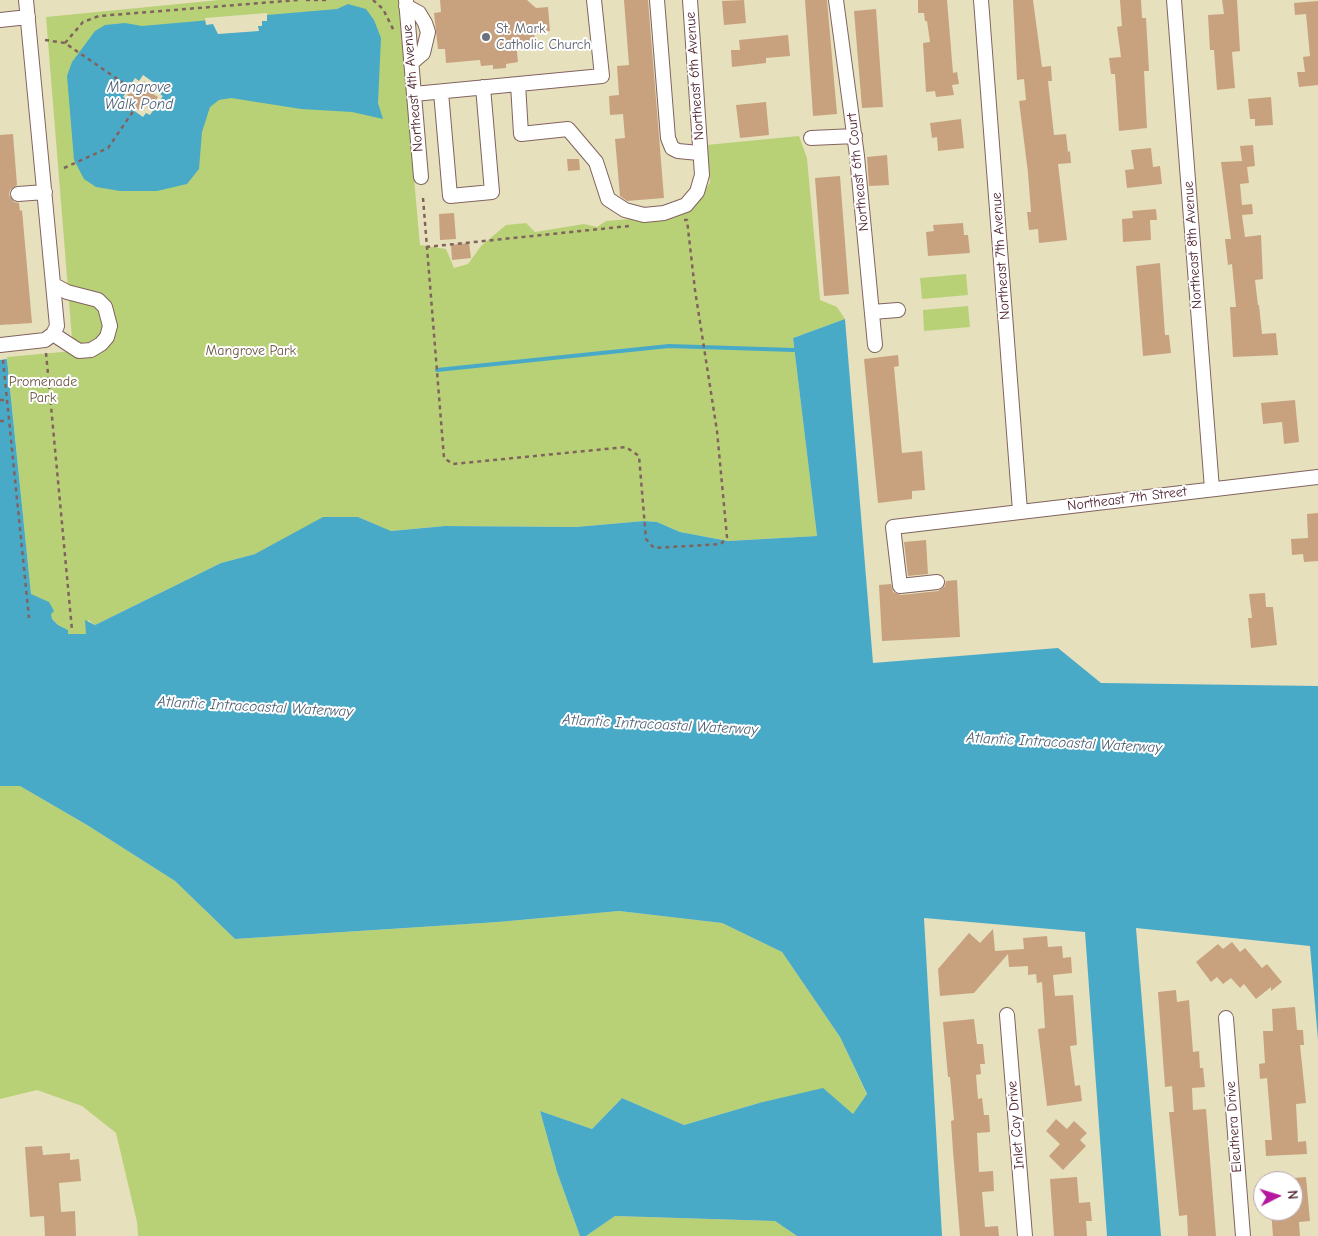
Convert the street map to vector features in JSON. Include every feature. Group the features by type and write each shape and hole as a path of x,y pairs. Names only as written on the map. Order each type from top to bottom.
{"street":[{"path":"0,345 42,341 53,334 57,318 26,0"},
{"path":"414,94 602,76 594,0"},
{"path":"657,0 668,138 672,148 678,151 699,153"},
{"name":"Northeast 6th Avenue","path":"518,84 521,134 568,129 596,162 608,199 624,210 644,215 657,214 686,205 698,192 702,176 690,0"},
{"name":"Northeast 6th Court","path":"836,0 855,136 875,345"},
{"name":"Northeast 7th Avenue","path":"981,0 1020,511"},
{"name":"Northeast 8th Avenue","path":"1174,0 1212,489"},
{"name":"Northeast 4th Avenue","path":"406,3 421,176"},
{"path":"0,20 28,17"},
{"path":"441,92 450,196 492,192 483,87"},
{"path":"811,138 855,136"},
{"path":"18,194 45,192"},
{"path":"53,334 79,351 91,350 107,337 110,326 105,307 98,300 67,292 54,285"},
{"path":"872,312 898,310"},
{"name":"Northeast 7th Street","path":"938,582 900,586 893,526 1318,477"},
{"name":"Inlet Cay Drive","path":"1007,1015 1025,1236"},
{"name":"Eleuthera Drive","path":"1226,1018 1242,1236"}],"path":[{"path":"65,43 83,22 99,16 298,0"},
{"path":"306,0 330,0"},
{"path":"373,0 383,9 397,37"},
{"path":"45,40 65,43 129,87"},
{"path":"64,168 108,148 134,110"},
{"path":"423,198 444,458 453,464 626,447 639,456 646,539 654,548 721,544 727,537 717,431 695,290 687,220 678,221"},
{"path":"426,247 629,226"},
{"path":"46,351 72,630"},
{"path":"3,360 29,618"},
{"path":"0,379 4,378"},
{"path":"0,400 6,400"},
{"path":"0,422 8,421"}],"green space":[{"path":"219,0 398,0 420,245 446,249 454,268 468,264 481,246 506,225 526,223 535,232 584,224 597,227 606,221 680,215 696,205 710,182 706,145 799,136 807,158 820,300 837,307 845,319 793,338 817,536 728,541 680,532 657,522 644,521 576,527 445,526 390,531 358,517 255,554 221,563 95,625 88,620 86,634 68,634 68,630 58,625 52,619 42,600 31,595 7,357 73,351 46,17"},
{"path":"966,274 968,295 922,299 920,278"},
{"path":"968,306 970,327 924,331 923,310"},
{"path":"0,786 20,786 87,825 175,881 235,939 498,922 619,911 722,923 782,952 840,1037 867,1095 853,1115 759,1103 684,1125 622,1098 592,1129 540,1111 557,1172 580,1236 138,1236 137,1222 116,1133 82,1106 37,1090 0,1099"},
{"path":"615,1216 775,1221 797,1236 586,1236"}],"water":[{"name":"Mangrove Walk Pond","path":"348,4 366,9 374,20 381,38 378,103 383,119 352,112 301,109 231,98 219,100 210,107 202,132 199,169 187,184 157,191 120,191 96,187 84,179 74,160 67,76 72,62 95,31 105,25 125,23 142,26 337,9"},
{"name":"Atlantic Intracoastal Waterway","path":"845,319 873,663 1058,648 1101,683 1318,686 1318,1040 1310,946 1136,928 1161,1236 1107,1236 1085,932 924,918 942,1236 797,1236 775,1221 615,1216 586,1236 580,1236 557,1172 540,1111 592,1129 622,1098 684,1125 759,1103 823,1088 853,1114 867,1094 840,1037 782,952 722,923 619,911 498,922 235,939 175,881 87,825 20,786 0,786 0,360 7,359 31,594 49,602 54,611 51,614 52,619 58,625 68,630 68,634 86,634 85,620 95,625 221,563 255,554 323,517 358,517 391,531 445,526 576,527 644,521 657,522 680,532 728,541 817,536 793,338"}],"pier":[{"path":"267,13 267,21 262,21 262,26 258,26 259,31 218,34 213,24 206,25 205,18"},
{"path":"143,75 163,89 160,94 163,96 150,115 146,113 143,117 123,103 126,99 123,97 135,78 139,81"}],"building":[{"name":"St. Mark Catholic Church","path":"440,0 527,0 536,8 548,7 550,31 534,33 535,41 516,43 518,62 506,64 506,68 493,69 493,65 481,66 480,60 446,63 445,49 438,49 434,13 441,12"},
{"path":"624,0 648,0 664,198 627,201 620,196 615,139 625,138 623,114 610,115 609,96 619,95 617,66 629,65"},
{"path":"744,0 746,23 724,25 722,1"},
{"path":"805,0 827,0 837,114 813,116"},
{"path":"918,0 947,0 953,73 957,72 959,84 952,85 954,95 936,97 935,91 926,92 923,43 930,42 924,13 918,13"},
{"path":"1013,0 1033,0 1042,67 1051,66 1052,81 1048,81 1054,135 1066,134 1068,152 1070,151 1071,163 1058,164 1067,240 1039,243 1038,229 1029,230 1027,212 1031,212 1028,173 1019,101 1026,100 1024,79 1017,80"},
{"path":"1120,0 1141,0 1142,18 1146,18 1149,71 1144,71 1147,128 1119,131 1115,74 1111,74 1109,58 1121,57 1117,27 1122,26"},
{"path":"1222,0 1237,0 1240,51 1232,52 1235,88 1217,90 1214,50 1210,50 1208,15 1224,14"},
{"path":"1318,1 1318,85 1299,87 1297,72 1305,72 1303,57 1310,56 1306,14 1295,15 1294,3"},
{"path":"876,9 883,107 862,108 854,11"},
{"path":"788,35 790,56 766,58 766,63 732,67 731,50 740,50 739,40"},
{"path":"144,81 156,89 153,94 158,97 150,109 145,106 141,111 129,104 133,99 127,95 135,83 140,87"},
{"path":"1271,97 1273,125 1255,126 1255,119 1250,119 1248,99"},
{"path":"766,102 769,135 740,138 736,105"},
{"path":"961,119 964,148 938,151 937,137 932,138 930,123"},
{"path":"13,134 17,185 10,190 9,195 14,202 19,203 20,211 22,210 32,323 0,325 0,135"},
{"path":"1253,145 1255,166 1247,167 1249,183 1240,184 1242,205 1252,204 1253,214 1242,215 1245,237 1261,235 1263,279 1255,280 1262,334 1276,333 1278,355 1233,357 1230,307 1236,307 1232,264 1228,265 1225,239 1231,239 1221,162 1242,161 1240,146"},
{"path":"1151,148 1153,167 1160,166 1162,184 1127,188 1125,170 1134,169 1131,150"},
{"path":"887,155 889,185 869,186 867,157"},
{"path":"567,159 579,159 580,170 568,171"},
{"path":"840,176 849,294 824,296 815,178"},
{"path":"1156,209 1157,220 1150,220 1151,240 1123,242 1122,219 1133,218 1132,211"},
{"path":"454,213 456,239 440,240 439,214"},
{"path":"963,223 964,235 968,235 970,253 928,256 926,232 934,231 933,225"},
{"path":"469,243 471,258 452,260 451,245"},
{"path":"1160,263 1165,335 1169,335 1171,353 1143,356 1136,266"},
{"path":"898,355 899,366 894,367 902,453 922,451 925,490 912,491 912,499 878,503 864,359"},
{"path":"1295,400 1299,442 1284,444 1282,422 1263,424 1261,403"},
{"path":"1318,513 1318,561 1304,562 1303,554 1292,555 1291,539 1308,538 1307,514"},
{"path":"926,540 928,574 908,576 904,542"},
{"path":"957,580 960,637 882,641 879,585 891,584 893,592 901,595 938,591 945,586 946,581"},
{"path":"1265,593 1266,607 1273,607 1277,645 1251,648 1248,618 1252,618 1249,594"},
{"path":"993,929 995,951 1024,949 1023,938 1047,936 1048,947 1062,946 1063,958 1071,957 1072,973 1053,975 1055,996 1073,995 1077,1045 1070,1046 1075,1086 1080,1085 1082,1101 1047,1106 1038,1029 1045,1028 1042,982 1037,983 1036,974 1028,975 1028,966 1009,967 1008,954 974,993 940,996 938,969 969,933 980,943"},
{"path":"1232,942 1240,952 1245,948 1262,968 1267,964 1282,982 1271,991 1271,987 1256,999 1244,984 1240,988 1231,978 1223,984 1217,977 1211,982 1196,962 1218,944 1223,949"},
{"path":"1176,990 1177,1002 1189,1000 1193,1052 1199,1051 1200,1068 1203,1068 1205,1087 1192,1088 1193,1110 1206,1109 1216,1236 1188,1236 1187,1215 1179,1216 1169,1112 1174,1112 1172,1086 1165,1087 1158,992"},
{"path":"1295,1007 1297,1030 1303,1030 1304,1045 1300,1045 1306,1103 1296,1104 1298,1142 1306,1141 1307,1154 1266,1156 1265,1140 1272,1140 1267,1078 1260,1079 1259,1064 1265,1063 1263,1031 1273,1031 1272,1009"},
{"path":"974,1019 977,1044 983,1044 985,1064 980,1064 981,1074 976,1075 978,1099 982,1098 984,1115 989,1115 990,1132 977,1133 979,1172 993,1171 994,1191 982,1192 985,1227 998,1226 999,1236 960,1236 951,1121 954,1120 943,1022"},
{"path":"1056,1119 1067,1129 1074,1121 1087,1133 1080,1140 1086,1146 1063,1170 1049,1156 1060,1144 1046,1131"},
{"path":"42,1146 43,1155 70,1153 70,1160 79,1159 81,1181 59,1183 61,1212 75,1211 76,1236 45,1236 44,1216 30,1217 25,1147"},
{"path":"1077,1177 1079,1203 1090,1202 1092,1221 1086,1221 1087,1236 1054,1236 1050,1179"},
{"path":"1303,1177 1306,1177 1310,1221 1299,1222 1300,1236 1273,1236 1272,1221 1303,1221"}],"waterway":[{"path":"437,370 669,346 794,350"}],"place":[{"name":"St. Mark Catholic Church","path":"486,37"}],"park label":[{"name":"Mangrove Park","path":"251,351"},
{"name":"Promenade Park","path":"43,390"}]}
